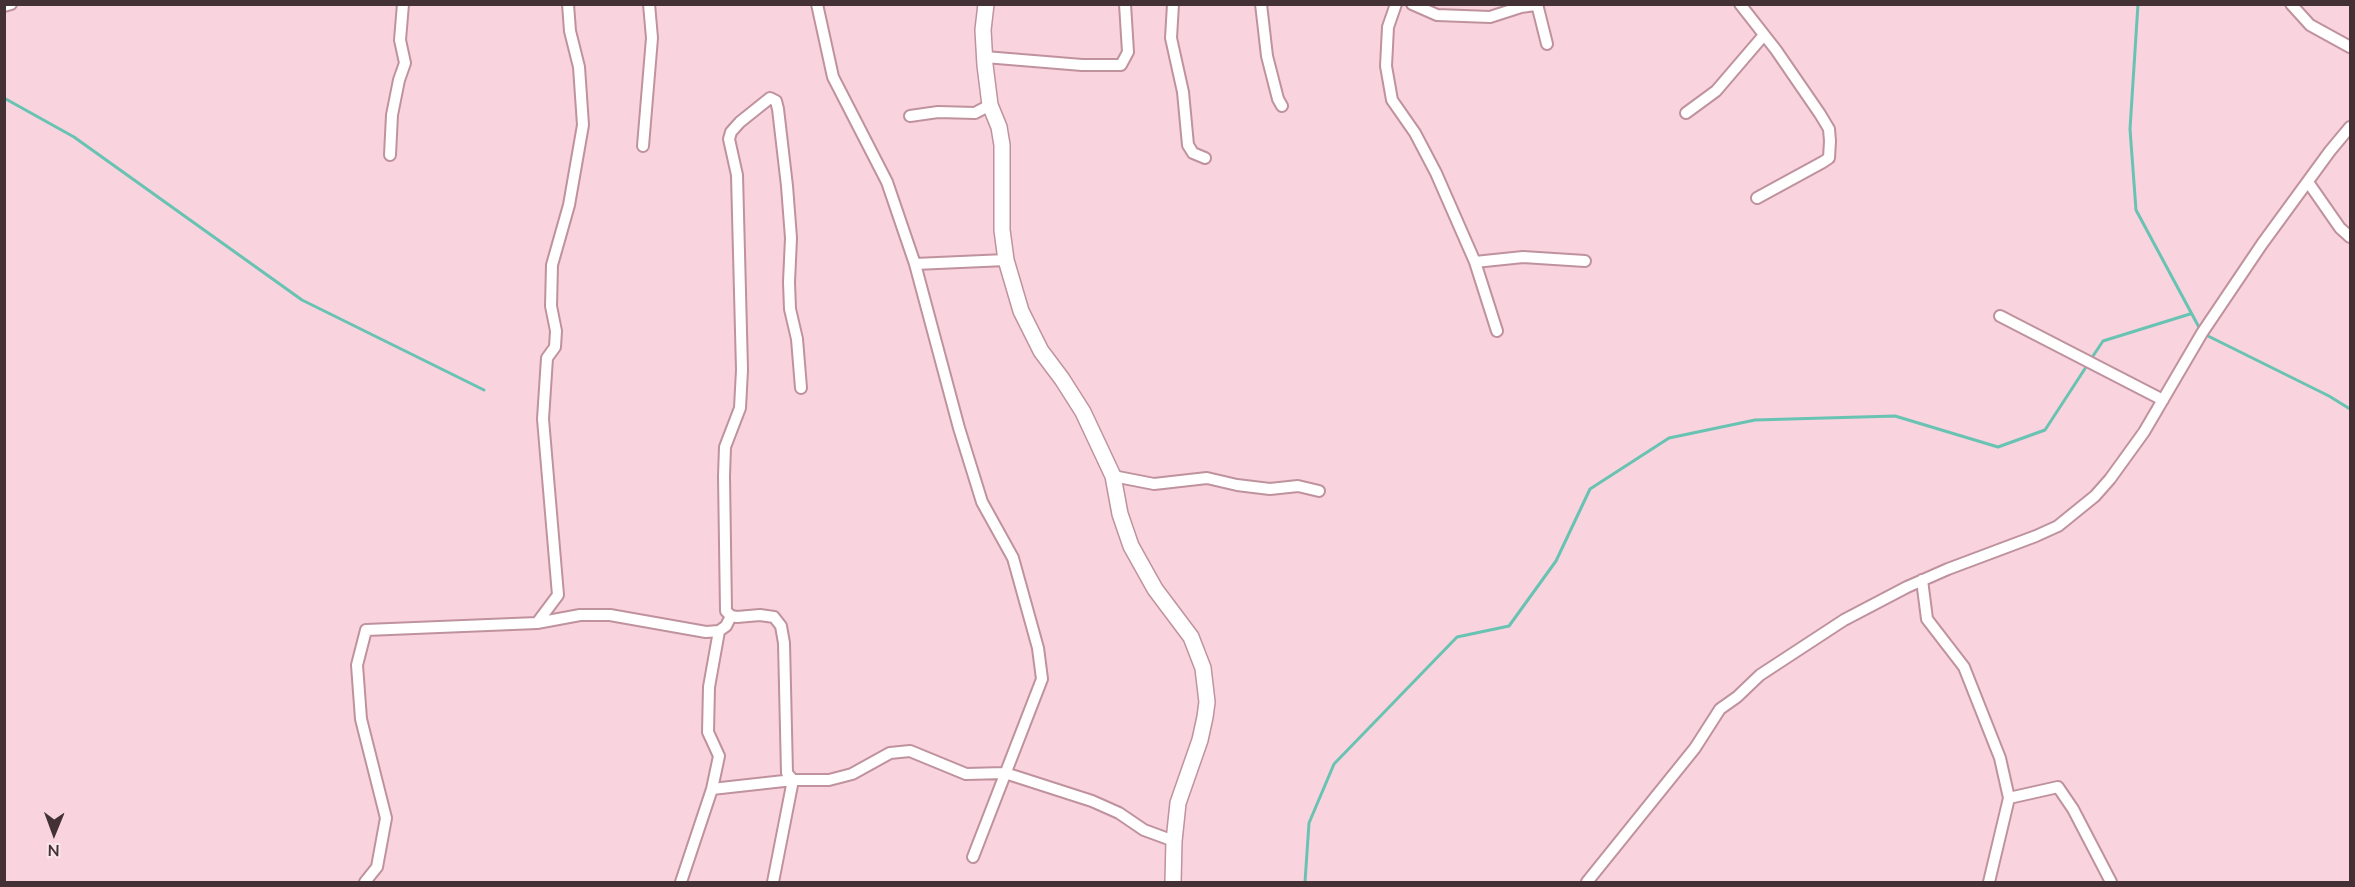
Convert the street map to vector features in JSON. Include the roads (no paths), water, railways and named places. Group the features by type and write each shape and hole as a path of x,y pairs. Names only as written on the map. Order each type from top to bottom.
{"street":[{"path":"4,6 11,4"},
{"path":"390,155 392,115 405,63 400,40 403,4"},
{"path":"537,623 558,595 543,419 547,358 555,347 556,331 551,306 552,265 569,205 582,125 579,67 570,31 568,4"},
{"path":"644,146 652,39 649,4"},
{"path":"818,4 833,77 887,182 915,264 959,428 982,502 1012,558 1038,648 1042,679 972,857"},
{"path":"986,4 983,30 985,57 990,105 999,127 1002,145 1001,199 1006,261 1021,311 1029,330 1083,412 1113,476 1120,514 1131,546 1155,589 1191,637 1203,668 1207,702 1205,717 1200,740 1178,803 1173,882"},
{"path":"985,57 1071,64 1121,65 1128,52 1125,4"},
{"path":"1173,4 1171,38 1183,92 1188,145 1193,153 1205,158"},
{"path":"1261,4 1267,56 1278,99 1282,106"},
{"path":"1396,4 1389,27 1386,66 1392,100 1415,133 1436,173 1475,262 1497,332"},
{"path":"1412,4 1437,15 1490,17 1534,5 1538,8 1547,44"},
{"path":"1740,4 1820,114 1828,129 1829,158 1757,198"},
{"path":"2290,4 2310,25 2350,47"},
{"path":"1686,113 1716,92 1764,35"},
{"path":"731,616 726,610 725,447 740,408 742,370 737,175 729,139 730,132 770,98 776,101 778,109 788,186 792,238 790,309 797,339 801,388"},
{"path":"910,116 938,112 975,112 990,105"},
{"path":"1587,882 1695,748 1720,709 1737,697 1760,675 1844,620 1922,580 2036,536 2058,526 2078,512 2110,479 2144,432 2202,333 2308,182 2350,127"},
{"path":"2308,182 2340,228 2350,237"},
{"path":"1475,262 1522,257 1585,261"},
{"path":"915,264 1006,261"},
{"path":"2000,316 2163,400"},
{"path":"1113,476 1154,484 1207,478 1270,489 1298,486 1319,491"},
{"path":"1922,580 1927,619 1964,667 2000,758 2009,798 1989,882"},
{"path":"365,882 377,867 386,818 361,719 357,665 366,630 537,623 580,615 610,615 706,632 719,631 726,626 731,616"},
{"path":"731,616 774,617 781,626 784,643 787,773 793,780"},
{"path":"681,882 712,789 719,756 708,732 709,687 719,631"},
{"path":"712,789 793,780 829,780 836,776 852,774 890,753 909,751 966,774 1005,773 1092,801 1119,813 1144,830 1174,841"},
{"path":"773,882 793,780"},
{"path":"2009,798 2058,787 2073,809 2111,882"}],"waterway":[{"path":"2138,4 2130,129 2136,210 2201,331"},
{"path":"4,98 74,137 302,300 484,390"},
{"path":"2091,359 2103,341 2190,314"},
{"path":"2206,335 2329,396 2350,409"},
{"path":"1305,882 1309,823 1334,764 1457,637 1509,626 1556,561 1590,489 1669,438 1755,420 1895,416 1998,447 2045,430 2088,364"}]}
